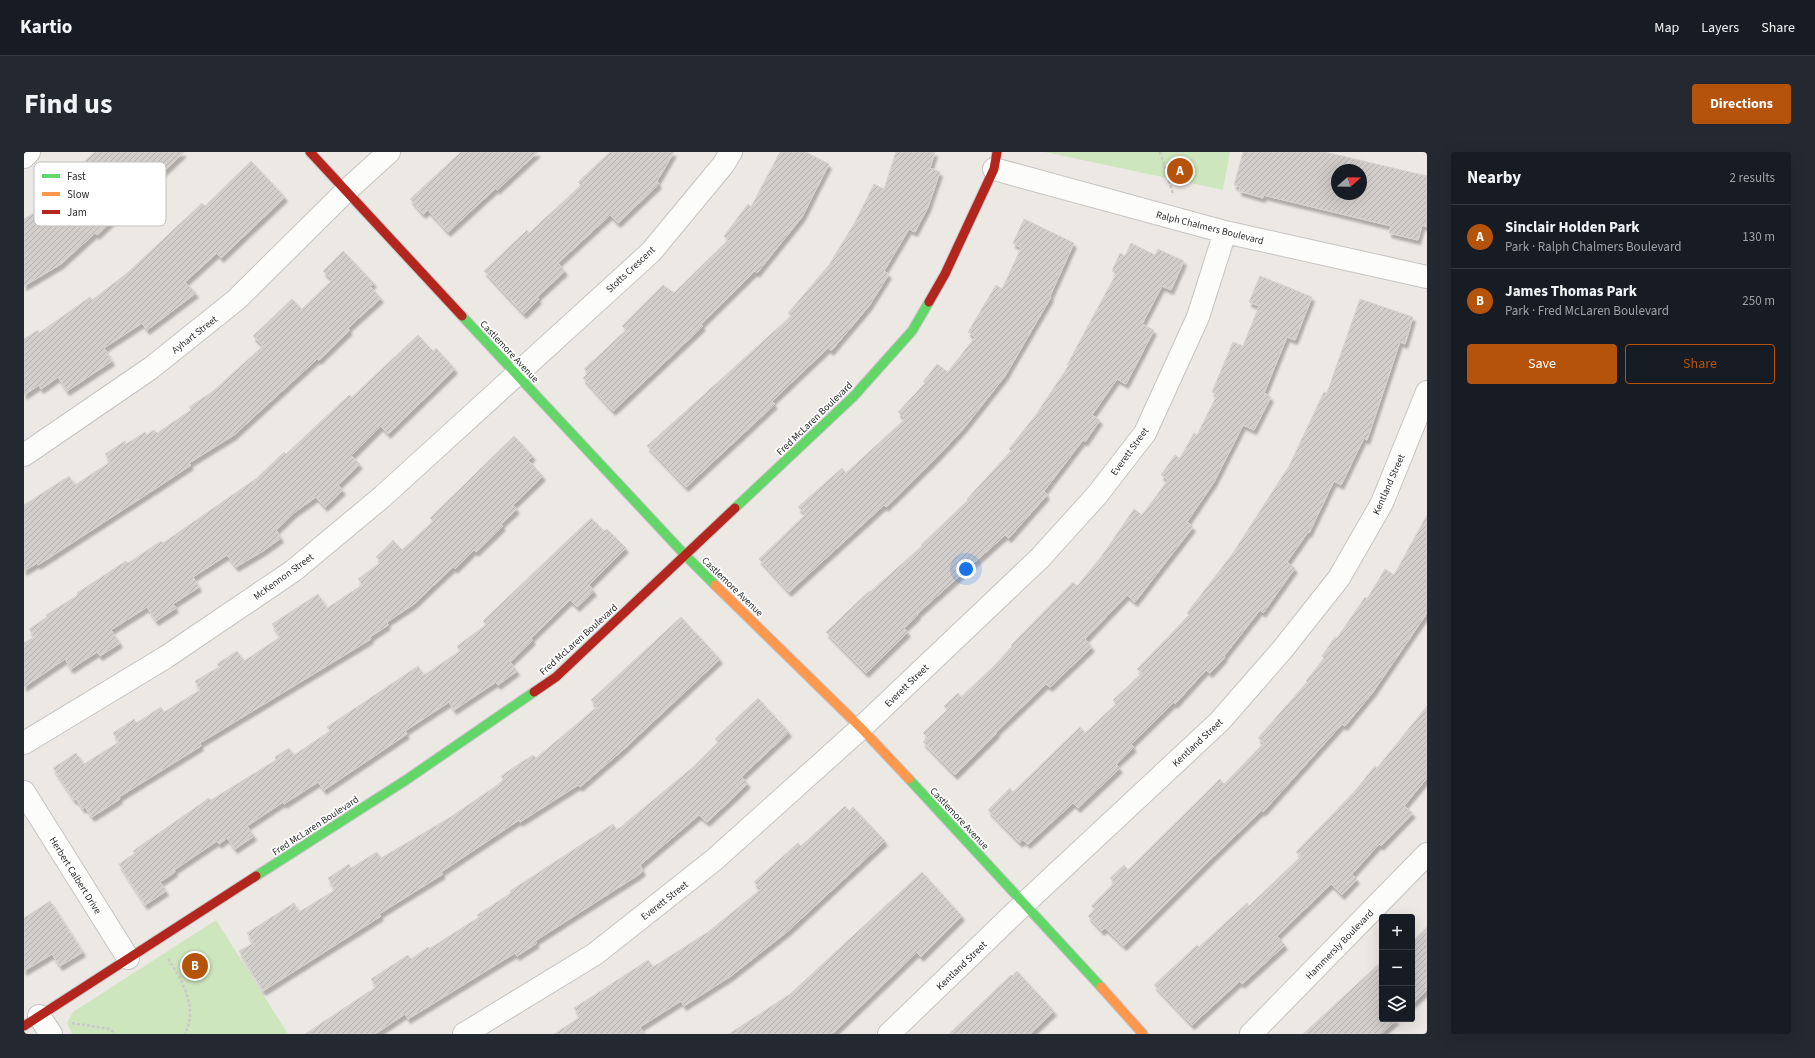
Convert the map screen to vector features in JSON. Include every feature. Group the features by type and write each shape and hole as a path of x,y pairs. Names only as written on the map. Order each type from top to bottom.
{"street":[{"path":"24,157 29,152"},
{"name":"Castlemore Avenue","path":"310,152 685,555 861,728 1025,902 1143,1034"},
{"path":"346,190 389,152"},
{"name":"Stotts Crescent","path":"516,373 650,252 723,165 731,152"},
{"name":"Ralph Chalmers Boulevard","path":"996,160 1180,220 1225,232 1427,278"},
{"name":"Fred McLaren Boulevard","path":"32,1021 406,780 556,677 853,397 912,331 945,274 996,160"},
{"name":"Ayhart Street","path":"24,455 151,368 236,300 346,190"},
{"name":"Everett Street","path":"464,1034 594,954 714,860 861,728 1040,558 1097,495 1145,433 1198,317 1225,232"},
{"name":"McKennon Street","path":"24,743 166,657 293,571 382,497 516,373"},
{"name":"Kentland Street","path":"889,1034 1025,902 1220,721 1282,650 1334,584 1382,502 1427,392"},
{"name":"Herbert Calbert Drive","path":"24,792 128,958"},
{"name":"Hammersly Boulevard","path":"1251,1034 1427,854"},
{"path":"32,1021 51,1034"}],"path":[{"path":"1160,152 1180,220"},
{"path":"156,940 182,979 189,1000 189,1026 185,1034"},
{"path":"32,1021 110,1029 115,1034"}],"green space":[{"path":"1045,152 1230,152 1223,190"},
{"path":"216,920 288,1034 72,1034 67,1023 73,1012"}],"building":[{"path":"95,152 184,152 166,169 166,162 85,161"},
{"path":"461,152 538,152 448,232 428,210 423,214 410,199"},
{"path":"610,152 674,152 657,181 659,184 618,223 610,215 558,263 565,271 537,297 539,299 524,314 484,271 527,230 529,233 581,185 578,182"},
{"path":"780,152 806,152 829,164 802,217 757,273 755,271 701,324 703,326 613,411 583,378 588,373 584,369 626,330 622,326 663,285 674,293 728,240 724,236 748,204 751,207"},
{"path":"896,152 935,152 930,168 940,172 928,207 915,232 909,229 884,271 889,274 869,306 831,351 828,348 772,401 775,404 686,487 647,446 791,316 788,313 829,265 854,224 874,184 884,189"},
{"path":"1243,152 1325,152 1427,176 1427,227 1422,225 1418,240 1389,233 1391,226 1263,195 1263,198 1239,191 1240,187 1234,185"},
{"path":"251,161 285,197 221,258 217,253 185,282 196,293 147,330 142,323 104,348 112,361 67,391 58,377 41,389 39,385 24,395 24,339 38,330 39,333 90,297 92,300 126,274 202,203 205,206"},
{"path":"34,213 34,226 106,226 97,235 95,233 61,264 24,286 24,219"},
{"path":"1024,219 1074,243 1050,296 1051,297 1005,376 964,428 935,459 886,507 884,505 789,592 759,559 806,514 798,507 842,468 846,473 905,419 898,412 925,383 923,382 937,364 948,372 975,337 968,332 996,285 1002,289 1021,248 1013,243"},
{"path":"1131,243 1155,255 1158,249 1184,261 1171,290 1162,286 1142,324 1154,330 1126,384 1117,379 1092,415 1100,420 1085,442 1083,440 1044,491 1047,495 1009,538 1005,535 917,614 918,615 904,628 908,632 866,673 826,632 869,591 870,592 922,546 921,545 968,500 967,499 1011,451 1009,449 1035,416 1069,365 1067,365 1116,274 1112,271 1120,253 1125,256"},
{"path":"343,251 374,283 370,286 381,298 348,328 350,330 319,360 317,359 234,435 189,463 191,465 38,565 37,563 24,571 24,505 69,476 75,485 110,462 105,454 125,441 126,444 145,432 147,435 154,430 157,433 191,410 189,407 212,392 263,346 253,336 292,299 302,309 332,280 323,271"},
{"path":"1260,276 1312,297 1295,340 1287,337 1264,393 1271,397 1254,430 1243,425 1214,482 1187,522 1193,527 1135,602 1127,595 1085,639 1092,647 1050,687 1046,684 996,732 997,733 955,775 923,742 927,737 923,733 947,710 944,706 958,693 961,697 995,665 1012,646 1011,645 1073,582 1077,586 1101,557 1134,509 1142,515 1168,480 1161,475 1175,455 1180,458 1194,433 1197,435 1217,395 1212,392 1233,342 1243,346 1259,306 1249,302"},
{"path":"1360,299 1413,317 1405,344 1400,342 1367,440 1364,438 1341,485 1334,481 1309,533 1308,532 1287,562 1295,568 1263,613 1260,610 1224,656 1225,657 1210,673 1206,670 1175,704 1174,702 1131,744 1134,747 1116,764 1120,768 1078,808 1073,803 1028,844 1023,840 1020,843 988,810 1010,788 1013,792 1080,727 1085,733 1116,704 1113,700 1142,673 1137,669 1189,615 1187,613 1233,553 1289,466 1324,392 1327,393"},
{"path":"418,335 433,351 436,348 455,369 388,434 381,426 351,456 360,464 338,485 343,490 325,507 316,497 295,512 276,530 281,538 263,551 236,567 227,555 193,577 199,587 173,604 176,608 156,621 147,607 111,630 120,643 100,656 97,652 71,669 65,659 24,687 24,643 34,637 29,629 47,617 46,615 78,595 77,593 126,561 128,563 161,541 163,543 257,478 284,452 286,454 349,395 352,397"},
{"path":"514,436 533,456 528,460 543,476 513,505 517,509 501,524 503,526 476,552 474,550 455,569 453,567 414,604 387,622 388,625 370,637 371,639 200,743 201,746 119,797 120,799 92,817 85,807 83,809 76,799 74,800 53,768 76,753 84,764 119,742 113,733 134,719 136,723 161,707 164,712 200,690 195,681 219,667 217,664 237,651 244,661 280,637 272,624 318,594 327,608 362,585 358,579 381,562 376,557 393,540 402,550 433,521 430,518"},
{"path":"1427,515 1427,613 1373,692 1345,726 1342,724 1263,812 1262,810 1214,856 1124,946 1105,928 1102,931 1088,916 1095,909 1091,906 1114,883 1110,878 1124,865 1128,870 1220,779 1224,784 1264,743 1258,738 1307,682 1306,681 1324,658 1322,656 1335,637 1337,638 1365,597 1367,599 1385,569 1394,575"},
{"path":"591,518 604,531 607,529 626,548 589,585 594,591 577,607 570,600 531,638 533,640 510,662 517,671 498,685 496,682 454,710 449,702 405,731 407,734 324,790 318,782 284,804 283,802 247,826 254,836 235,849 227,838 219,844 217,841 174,870 175,872 160,882 166,891 145,905 119,864 135,853 133,851 209,798 211,800 276,760 275,757 289,748 294,755 330,731 327,727 418,666 424,675 460,651 457,646 486,625 483,621"},
{"path":"681,617 720,659 624,749 580,787 578,785 520,822 519,820 441,872 443,874 379,914 381,916 263,991 239,951 253,943 247,933 294,903 299,912 335,890 328,878 349,864 351,868 377,852 381,858 449,818 496,786 503,780 501,776 517,765 533,755 536,758 597,707 591,700"},
{"path":"758,698 789,732 741,777 748,783 734,797 707,822 699,815 640,865 643,871 638,875 535,941 537,943 517,956 515,953 408,1019 405,1014 375,1034 305,1034 376,987 371,979 408,955 411,959 428,947 429,949 479,917 477,915 511,893 510,891 613,824 617,830 692,768 718,742 715,739"},
{"path":"1427,706 1427,778 1404,806 1413,813 1381,846 1379,844 1352,874 1357,879 1342,895 1331,884 1277,936 1285,945 1242,984 1240,981 1192,1025 1154,985 1197,945 1199,947 1247,903 1249,906 1301,856 1296,852 1354,792 1375,766 1377,768"},
{"path":"845,806 849,811 853,807 885,841 788,931 731,976 684,1006 681,1001 640,1027 644,1034 554,1034 580,1017 574,1008 648,960 653,967 708,932 761,889 754,882 798,843 801,846"},
{"path":"922,872 962,916 921,957 917,952 832,1034 729,1034 790,994"},
{"path":"50,901 83,952 60,966 52,954 24,971 24,918"},
{"path":"1427,927 1427,990 1415,1001 1415,950 1415,939"},
{"path":"1379,964 1379,1022 1394,1022 1381,1034 1303,1034"},
{"path":"1017,971 1054,1011 1030,1034 949,1034 1011,975 1012,976"}],"traffic: fast":[{"path":"735,508 853,397 912,331 929,302"},
{"path":"462,316 685,555 715,585"},
{"path":"256,876 406,780 534,692"},
{"path":"909,779 1101,987"}],"traffic: slow":[{"path":"715,585 861,728 909,779"},
{"path":"1101,987 1143,1034"}],"traffic: jam":[{"path":"310,152 462,316"},
{"path":"929,302 945,274 994,169 997,152"},
{"path":"534,692 556,677 735,508"},
{"path":"24,1026 256,876"}],"place":[{"name":"Sinclair Holden Park","path":"1180,171"},
{"name":"James Thomas Park","path":"195,966"}]}
